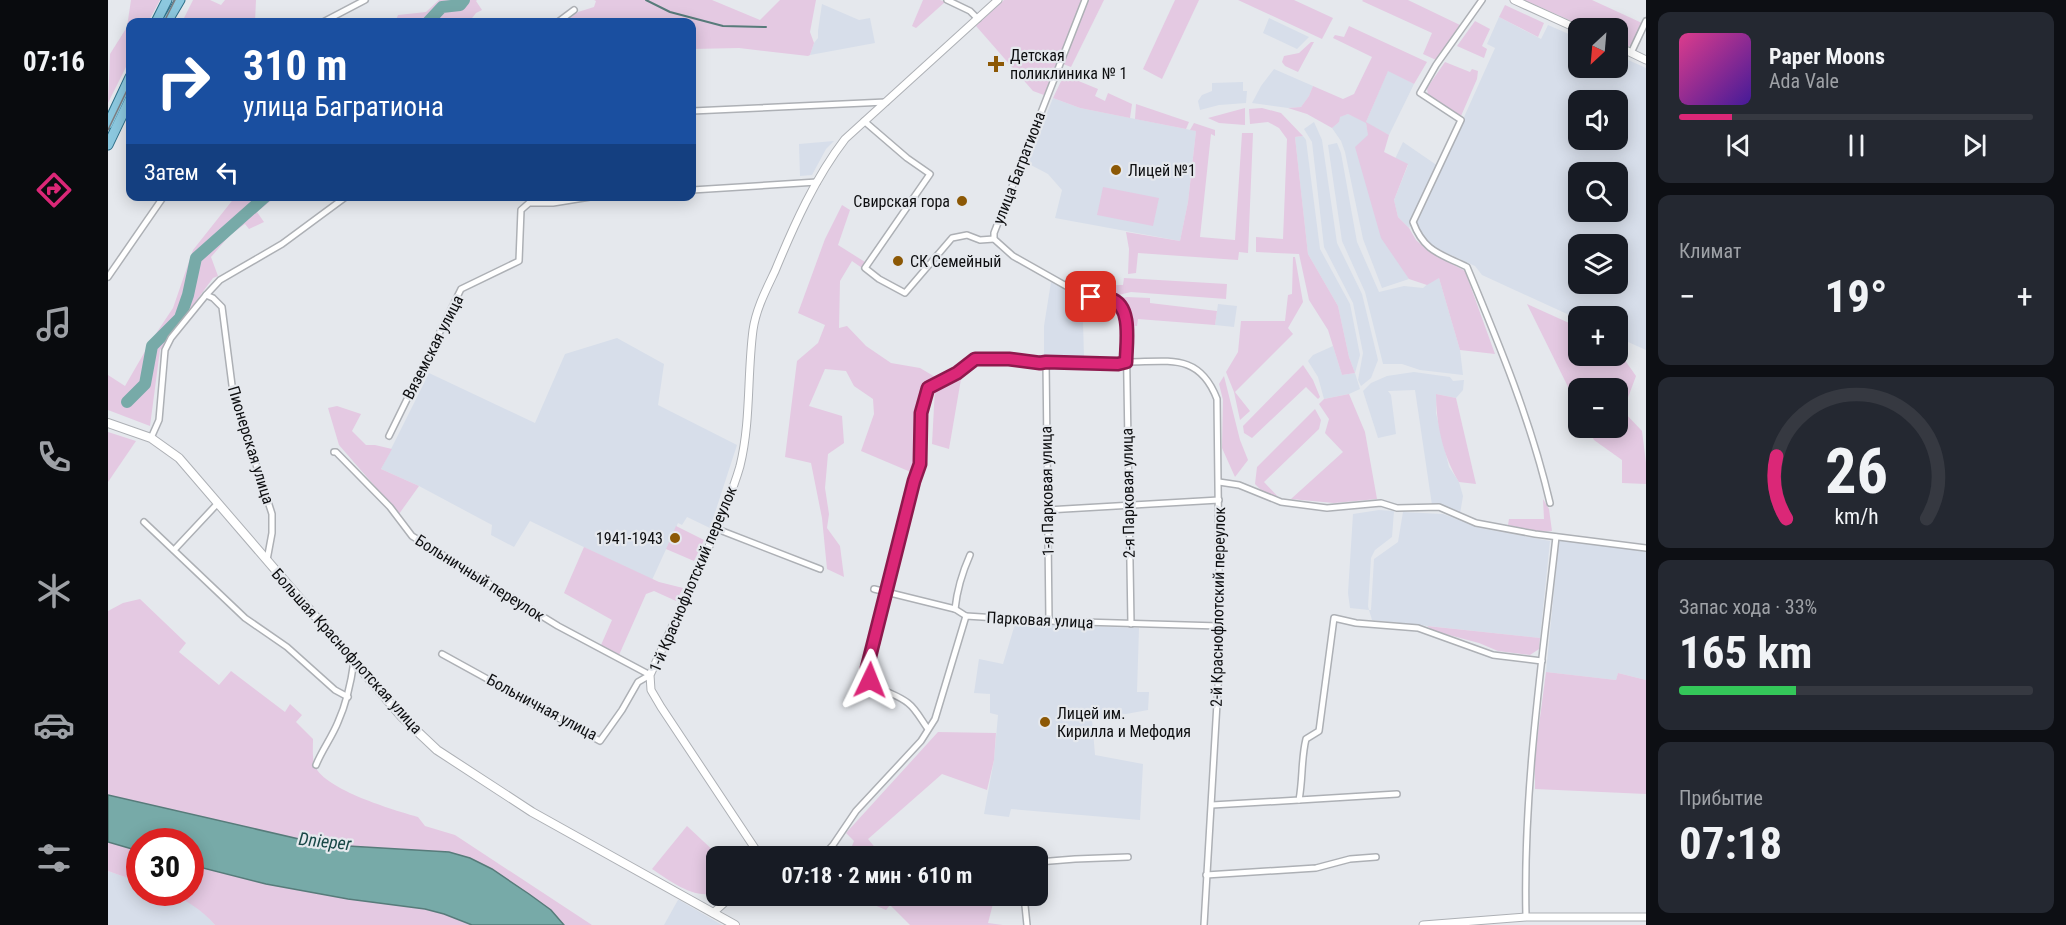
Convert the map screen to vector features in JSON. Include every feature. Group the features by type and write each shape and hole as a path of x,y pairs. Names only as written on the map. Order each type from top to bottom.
{"main road":[{"path":"158,18 167,0"},
{"path":"169,18 180,0"},
{"path":"108,124 126,86"},
{"path":"108,145 126,107"},
{"name":"Большая Краснофлотская улица","path":"108,423 151,438 179,458 401,716 437,750 532,812 735,925"}],"street":[{"path":"331,18 365,0"},
{"path":"947,0 970,11 978,19"},
{"name":"1-й Краснофлотский переулок","path":"753,846 651,690 651,675 717,529 739,469 749,404 753,330 757,313 817,182 840,146 864,121 998,0"},
{"name":"улица Багратиона","path":"1085,0 994,233 994,239 1013,256 1075,291 1091,297 1111,299 1119,305 1126,322 1126,362"},
{"path":"1482,0 1436,65 1420,93 1461,120 1413,222 1419,237 1426,246 1467,267 1511,373 1550,503"},
{"path":"1516,0 1568,24"},
{"path":"563,18 574,9"},
{"path":"1631,53 1646,21"},
{"path":"1628,52 1646,60"},
{"path":"696,111 887,102"},
{"path":"864,121 930,174 866,268 879,279 905,293 952,237 967,235 980,240 994,239"},
{"path":"696,190 817,182"},
{"path":"108,277 161,201"},
{"path":"151,438 159,420 165,350 171,338 220,280 282,244 340,201"},
{"name":"Вяземская улица","path":"389,436 461,289 519,261 521,210 530,203 559,201"},
{"name":"Пионерская улица","path":"206,295 222,307 233,393 272,514 272,533 267,560"},
{"path":"928,729 909,703 878,688 870,680 867,668 920,464 921,413 928,388 957,373 975,359 1009,359 1040,363 1118,364 1126,362"},
{"name":"1-я Парковая улица","path":"1046,362 1049,621"},
{"name":"2-й Краснофлотский переулок","path":"1126,362 1184,362 1203,373 1212,385 1217,399 1220,500 1219,626 1212,805 1204,925"},
{"name":"2-я Парковая улица","path":"1126,362 1131,624"},
{"name":"Больничный переулок","path":"334,452 342,456 390,507 412,536 558,626 651,675"},
{"path":"1219,482 1239,485 1281,502 1327,508 1381,503 1397,508 1439,507 1476,523 1557,537 1646,548"},
{"path":"1047,510 1220,500"},
{"path":"174,550 219,503"},
{"name":"Большая Краснофлотская улица","path":"144,522 245,618 287,647 335,690 348,697"},
{"path":"717,529 820,569"},
{"path":"1526,917 1531,756 1557,537"},
{"path":"955,609 963,569 970,555"},
{"path":"874,589 955,609 966,616"},
{"name":"Парковая улица","path":"832,846 856,811 909,754 935,719 966,616 1219,626"},
{"path":"1299,800 1306,739 1319,731 1334,618 1356,623 1418,628 1493,655 1542,661"},
{"name":"Больничная улица","path":"442,654 600,741 638,682 651,675"},
{"path":"316,765 348,697 354,662"},
{"path":"1212,805 1397,794"},
{"path":"1206,875 1316,868 1376,856"},
{"path":"1048,861 1128,857"},
{"path":"713,913 721,906"},
{"path":"1025,906 1027,925"},
{"path":"1423,925 1526,917 1646,917"}],"shaded area":[{"path":"131,0 160,0 150,18 128,18"},
{"path":"193,0 210,0 221,5 225,0 256,0 255,18 184,18"},
{"path":"439,0 477,0 482,10 472,18 397,18 398,15 426,12"},
{"path":"594,0 712,0 760,20 780,0 816,0 810,32 814,43 808,56 739,48 696,49 696,18 570,18 578,12 594,7 596,1"},
{"path":"923,0 945,2 916,28 912,26"},
{"path":"1004,0 1082,0 1044,95 1033,91 976,26"},
{"path":"1088,0 1104,0 1071,67 1063,64"},
{"path":"1175,0 1199,0 1162,79 1143,69"},
{"path":"1238,0 1294,0 1333,18 1322,39"},
{"path":"1363,0 1408,0 1460,25 1436,60 1423,54 1432,33"},
{"path":"1524,0 1592,0 1642,23 1633,43 1628,47 1628,18 1568,20"},
{"path":"822,4 859,20 870,18 875,43 810,55 818,38"},
{"path":"1505,5 1544,23 1538,37 1499,17"},
{"path":"1499,17 1541,39 1548,25 1568,34 1568,78 1628,78 1628,60 1646,68 1646,350 1628,342 1628,306 1568,306 1568,314 1482,275 1475,266 1429,245 1416,224 1495,48 1487,44"},
{"path":"1269,18 1309,37 1297,49 1263,33"},
{"path":"1475,21 1490,29 1482,46 1487,49 1484,58 1457,46"},
{"path":"1349,26 1427,62 1414,84 1388,71 1366,122 1389,135 1384,152 1408,164 1394,200 1398,217 1428,251 1465,271 1495,354 1460,350 1439,278 1427,285 1409,279 1381,238 1355,147 1368,135 1366,123 1348,114 1340,117 1339,122 1332,128 1307,114 1288,108 1301,107 1313,86 1343,99 1354,94 1372,57 1333,38 1335,35 1344,37"},
{"path":"126,29 126,67 108,103 110,54"},
{"path":"1314,42 1298,72 1285,66 1282,62 1284,56 1299,53"},
{"path":"1445,62 1470,72 1472,69 1478,71 1477,79 1461,116 1428,96 1427,88"},
{"path":"1274,69 1313,86 1301,107 1288,108 1252,103"},
{"path":"1388,70 1414,84 1389,135 1366,124 1403,269 1409,279 1382,288 1363,239 1345,152 1332,128 1339,122 1339,117 1348,114 1366,122"},
{"path":"1064,75 1098,89 1095,96 1105,101 1108,93 1132,104 1130,118 1080,108 1053,98"},
{"path":"1243,82 1243,91 1247,91 1246,103 1219,105 1200,110 1198,101 1202,95 1212,91 1212,83"},
{"name":"Лицей №1","path":"1053,98 1080,108 1196,131 1188,202 1180,241 1055,218 1062,190 1048,174 1027,163"},
{"path":"1136,104 1189,122 1186,129 1135,119"},
{"path":"1245,108 1245,125 1219,123 1208,118"},
{"path":"1262,108 1281,113 1303,136 1295,137 1308,254 1338,306 1349,357 1355,373 1342,375 1328,330 1309,300 1299,254 1256,252 1256,237 1283,239 1287,139 1279,128 1268,122 1250,124 1249,109"},
{"path":"1314,122 1322,140 1337,243 1362,294 1378,360 1371,378 1361,386 1358,380 1363,353 1353,303 1324,247 1312,142 1304,129"},
{"path":"1194,123 1215,130 1215,136 1211,134 1200,237 1235,240 1242,133 1253,133 1248,253 1239,252 1238,260 1138,253 1136,273 1128,274 1129,249 1126,232 1180,241 1188,202 1196,131 1190,130"},
{"path":"1303,136 1306,140 1320,249 1350,304 1360,355 1355,373 1349,357 1338,306 1308,254 1295,137"},
{"path":"834,141 826,149 812,175 800,176 799,144"},
{"path":"1403,142 1438,166 1409,228 1398,217 1394,200 1408,165 1395,159"},
{"path":"1337,143 1341,153 1357,242 1379,292 1404,286 1423,288 1439,278 1460,350 1463,375 1420,370 1402,364 1383,364 1365,292 1342,241 1328,145"},
{"path":"1103,187 1159,198 1153,226 1097,215"},
{"path":"232,201 271,201 257,212 264,222 249,229 245,224 230,235 211,257 218,276 213,278 160,350 150,426 108,410 108,375 125,386 173,308 193,250"},
{"path":"842,205 850,210 838,245 865,262 862,268 852,261 840,281 839,328 847,326 866,346 891,363 920,368 937,378 948,375 927,386 918,409 919,441 913,473 861,451 874,414 873,399 854,386 846,371 825,369 809,406 842,416 844,443 828,454 825,488 829,514 827,528 840,546 844,577 827,569 822,518 811,463 785,457 797,361 818,343 825,325 798,313 825,239"},
{"path":"1293,257 1295,257 1303,302 1288,328 1293,334 1235,392 1250,411 1240,420 1234,392 1226,372 1238,352 1241,321 1285,321 1288,295 1292,294"},
{"path":"1124,278 1227,284 1226,299 1131,292 1114,296 1115,285 1123,285"},
{"path":"1051,282 1087,300 1083,322 1084,357 1044,357 1044,326"},
{"path":"1150,298 1150,303 1217,311 1215,325 1138,319 1137,326 1130,325 1125,307 1118,299"},
{"path":"1218,304 1237,306 1234,327 1215,325"},
{"path":"1527,304 1568,322 1568,366 1628,365 1636,376 1628,398 1628,378 1568,378 1568,387"},
{"path":"617,338 664,364 658,405 737,445 710,528 687,517 682,525 678,523 652,580 530,521 514,547 491,535 492,525 419,486 381,469 429,373 535,423 565,354"},
{"path":"1333,346 1342,375 1355,373 1360,389 1349,394 1324,399 1318,377 1308,361 1313,355"},
{"path":"1303,365 1320,397 1318,399 1306,387 1252,438 1244,433 1243,426"},
{"path":"1414,372 1450,377 1453,381 1464,380 1463,390 1456,398 1436,394 1436,413 1449,467 1459,482 1463,496 1460,514 1443,505 1432,505 1415,390 1388,391 1391,395 1396,434 1378,438 1363,391 1371,383 1387,376"},
{"path":"1224,376 1240,440 1248,460 1235,477 1222,448 1223,400 1219,384"},
{"path":"961,379 949,449 932,444 935,388"},
{"path":"1349,394 1365,432 1377,499 1334,503 1291,499 1343,452 1325,433 1329,419 1319,404 1324,399"},
{"path":"1436,394 1456,398 1476,484 1459,482 1453,472 1439,428"},
{"path":"337,406 361,414 352,431 366,445 392,449 381,469 419,486 399,514 339,445 328,408"},
{"path":"1315,409 1321,420 1319,429 1264,482 1281,500 1262,491 1255,484 1257,467"},
{"path":"1628,416 1642,431 1646,484 1622,483 1622,460 1593,438 1628,438"},
{"path":"108,432 136,441 108,482"},
{"path":"1543,499 1549,509 1552,531 1538,532 1508,525 1509,519 1544,519"},
{"path":"1379,510 1394,511 1392,537 1375,550 1371,558 1369,610 1350,608 1348,593 1353,514"},
{"path":"1403,512 1443,514 1480,528 1550,541 1540,638 1372,620 1369,610 1371,610 1374,559 1398,542"},
{"path":"676,526 704,540 694,561 666,549"},
{"path":"1559,540 1646,550 1646,680 1618,673 1616,680 1546,672"},
{"path":"584,547 659,582 683,588 676,601 654,591 646,594 619,655 601,645 612,620 564,593"},
{"path":"140,599 186,643 179,652 219,685 231,671 285,712 290,704 302,715 296,722 313,739 315,766 321,775 332,783 361,798 418,817 425,826 455,835 592,925 564,925 551,910 470,858 449,852 312,842 108,795 108,611 123,603"},
{"name":"Лицей им. Кирилла и Мефодия","path":"1015,624 1139,628 1137,692 1149,692 1148,710 1126,714 1106,713 1106,719 1092,719 1095,755 1143,764 1140,820 1011,809 1009,817 984,814 994,760 998,715 990,713 990,694 974,693 979,659 1003,664"},
{"path":"1427,626 1540,638 1539,649 1530,655 1498,651 1479,643 1434,631"},
{"path":"1546,672 1616,680 1618,673 1646,680 1646,794 1535,789 1535,756"},
{"path":"938,732 996,733 994,760 987,790 942,774 868,839 874,846 852,846 854,841 846,833"},
{"path":"687,826 708,846 706,846 706,894 691,892 652,869"},
{"path":"108,842 126,847 126,877 108,871"},
{"path":"204,868 266,884 348,899 425,909 472,925 215,925 193,906 204,906"},
{"path":"108,871 126,877 126,906 195,906 215,925 108,925"},
{"path":"679,900 722,925 664,925"},
{"path":"877,906 889,906 886,910"},
{"path":"891,906 992,906 988,923 1003,925 910,925"}],"water":[{"path":"108,795 312,842 449,852 470,858 492,869 551,910 564,925 472,925 425,909 348,899 266,884 204,868 204,828 126,828 126,847 108,842"}],"waterway":[{"path":"432,18 442,7 460,5 464,0"},
{"path":"646,0 670,12 693,18"},
{"path":"696,19 723,26 766,27"},
{"path":"127,402 145,384 152,346 180,318 188,295 196,258 260,201"}],"tram line":[{"path":"166,18 175,0"},
{"path":"108,130 126,92"}],"place":[{"name":"Детская поликлиника № 1","path":"996,64"},
{"name":"Лицей №1","path":"1116,170"},
{"name":"Свирская гора","path":"962,201"},
{"name":"СК Семейный","path":"898,261"},
{"name":"1941-1943","path":"675,538"},
{"name":"Лицей им. Кирилла и Мефодия","path":"1045,722"}],"route":[{"path":"870,680 867,668 920,464 921,413 928,388 943,382 975,359 1009,359 1040,363 1118,364 1126,362 1126,322 1123,312 1119,305 1111,299 1091,297"}],"water label":[{"name":"Dnieper","path":"325,841"}]}
